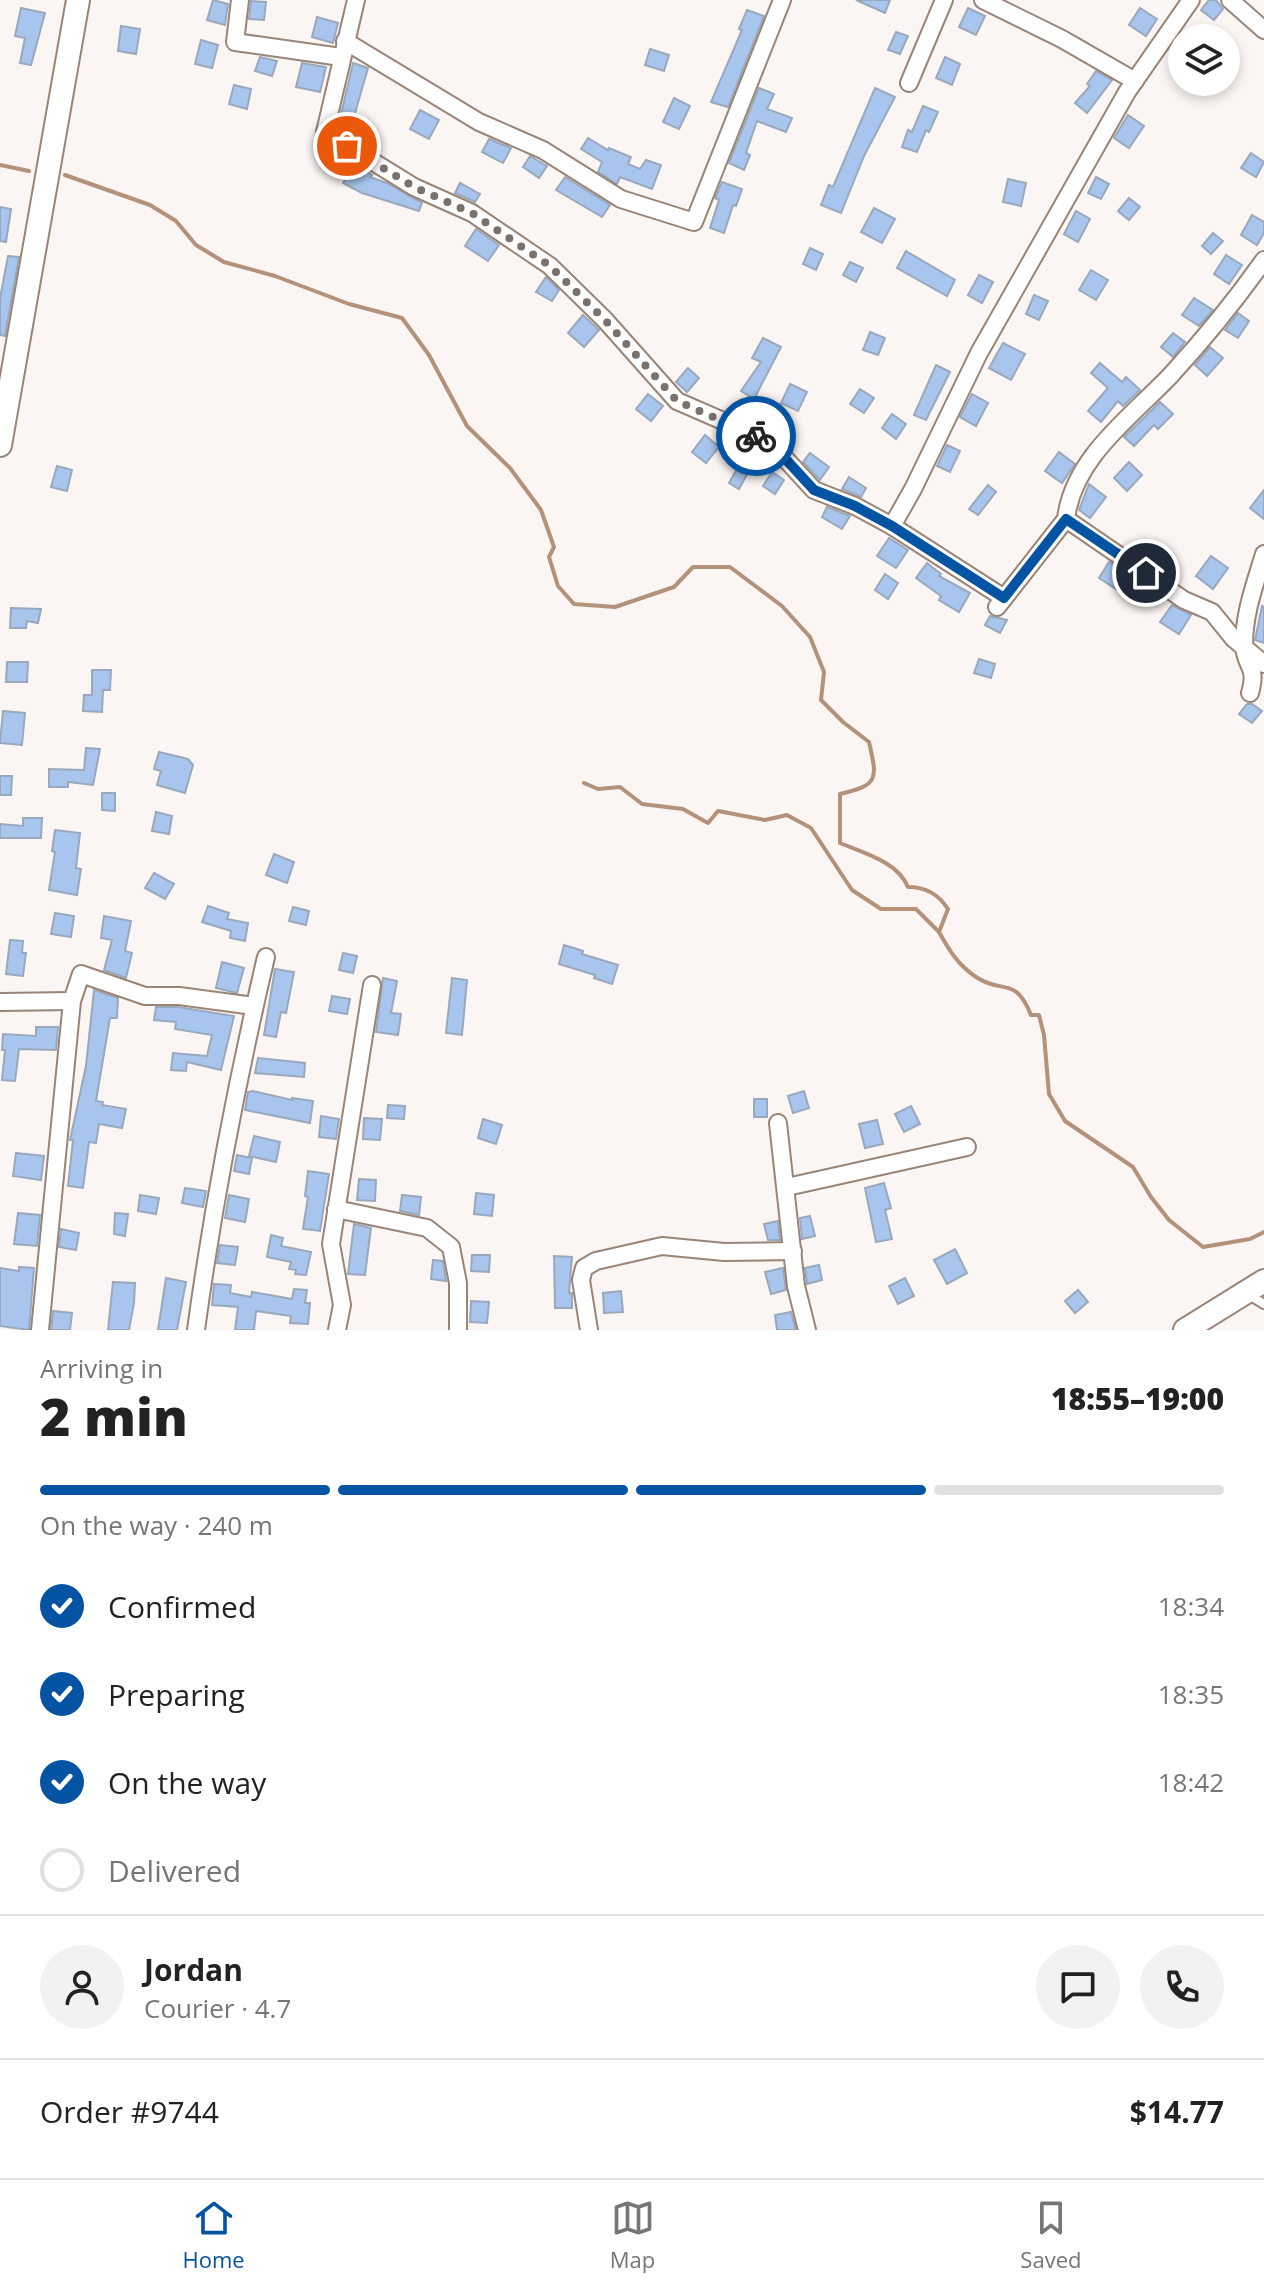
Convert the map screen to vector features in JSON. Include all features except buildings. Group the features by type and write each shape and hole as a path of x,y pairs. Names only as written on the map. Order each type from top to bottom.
{"street":[{"path":"1,437 78,0"},
{"path":"240,0 235,42 343,49 479,122 543,150 621,199 694,222 782,0"},
{"path":"356,0 325,132 414,187 472,213 550,266 595,309 677,401 769,441 814,490 855,506 892,526 1001,603 1066,519 1077,480 1104,444 1208,334 1264,260"},
{"path":"909,83 944,0"},
{"path":"983,0 1062,39 1135,81"},
{"path":"892,526 979,353 1135,81 1191,0"},
{"path":"1230,0 1264,30"},
{"path":"1066,519 1184,600 1212,612 1244,648 1264,664"},
{"path":"1250,693 1254,677 1244,648 1249,599 1264,554"},
{"path":"196,1330 238,1078 266,957"},
{"path":"40,1330 72,1001 81,974 145,996 179,996 254,1006"},
{"path":"337,1330 342,1305 331,1244 372,985"},
{"path":"0,1002 72,1001"},
{"path":"778,1123 796,1286 807,1330"},
{"path":"787,1187 967,1147"},
{"path":"336,1209 427,1228 451,1247 458,1283 458,1330"},
{"path":"589,1330 581,1280 584,1268 596,1261 662,1246 724,1252 793,1251"},
{"path":"1185,1330 1258,1293"}],"waterway":[{"path":"0,165 29,171"},
{"path":"65,175 150,205 176,221 196,245 224,262 275,276 349,304 402,318 429,355 467,426 510,468 541,510 554,547 549,557 558,586 574,604 615,607 674,587 693,567 730,567 782,606 810,637 824,672 821,700 869,742 874,772 872,778 863,787 840,794 840,843 879,859 897,871 908,887 926,890 944,904 948,909 939,932 959,962 985,982 1014,990 1031,1015 1039,1015 1044,1035 1049,1094 1065,1121 1133,1167 1169,1220 1203,1247 1250,1239 1264,1232"},
{"path":"584,783 598,789 620,787 642,804 683,809 708,823 718,811 765,820 787,815 811,828 852,890 881,909 916,909 939,932"}],"way so far":[{"path":"347,146 414,187 472,213 550,266 605,320 677,401 756,436"}],"route":[{"path":"756,436 769,441 814,490 855,506 892,526 1004,598 1066,519 1146,573"}]}
